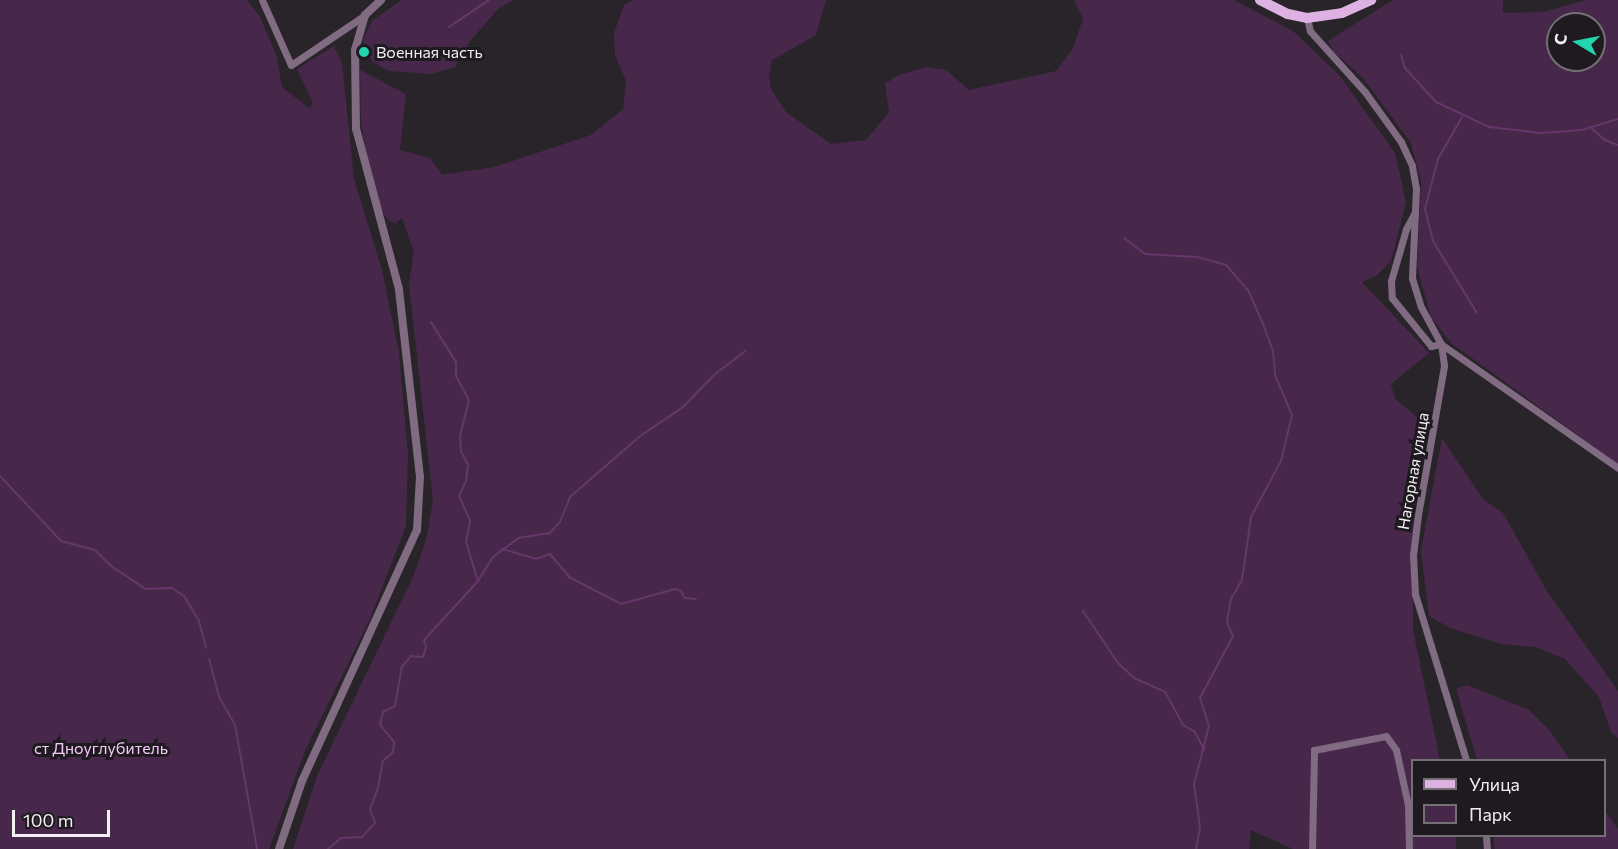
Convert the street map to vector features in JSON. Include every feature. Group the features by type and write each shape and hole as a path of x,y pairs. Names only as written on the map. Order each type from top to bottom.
{"main road":[{"path":"1260,0 1288,14 1307,18 1342,13 1371,0"}],"street":[{"path":"262,0 291,66 365,15 381,0"},
{"path":"279,849 302,781 417,530 420,477 399,289 356,129 355,50 365,15"},
{"path":"1307,18 1310,31 1321,47 1365,92 1401,142 1412,166 1415,212 1412,278 1421,307 1441,344 1514,398 1618,468"},
{"path":"1415,212 1406,229 1390,280 1392,298 1431,346 1441,344"},
{"name":"Нагорная улица","path":"1441,344 1443,376 1413,555 1415,594 1467,759"},
{"path":"1312,849 1314,750 1386,736 1395,750 1408,805 1409,849"}],"green space":[{"name":"ст Дноуглубитель","path":"0,0 247,0 260,17 277,57 282,87 309,108 313,103 297,69 334,46 342,63 354,179 382,270 399,353 408,454 406,526 370,619 305,751 269,849 0,849"},
{"path":"402,0 513,0 498,9 471,40 455,67 432,74 389,71 373,62 365,51 363,39 373,20"},
{"path":"633,0 826,0 816,35 772,60 769,77 771,89 786,112 831,144 866,140 889,112 885,84 896,76 926,67 946,70 969,90 1056,71 1072,50 1083,19 1074,0 1234,0 1293,31 1339,75 1395,153 1406,202 1391,261 1376,276 1362,282 1429,353 1391,384 1395,399 1417,417 1422,440 1414,490 1413,630 1440,759 1411,759 1411,837 1456,837 1456,849 1293,849 1251,830 1249,849 293,849 317,776 412,579 426,541 433,500 409,283 414,252 402,218 396,223 389,221 382,211 370,172 361,124 360,70 406,94 400,150 430,158 442,175 494,167 591,135 623,109 626,81 615,55 614,33 624,5"},
{"path":"1393,0 1503,0 1503,13 1543,12 1587,0 1618,0 1618,464 1451,343 1431,317 1417,267 1421,181 1411,143 1363,78 1334,52 1328,41"},
{"path":"1442,438 1483,499 1503,513 1548,593 1618,691 1618,738 1611,732 1599,697 1565,659 1536,647 1501,644 1450,628 1429,616 1421,551"},
{"path":"1467,685 1529,710 1550,731 1569,759 1477,759 1456,689"},
{"path":"1606,812 1618,829 1618,849 1495,849 1493,837 1606,837"}],"waterway":[{"path":"449,27 489,0"},
{"path":"1401,55 1405,68 1436,102 1489,127 1540,133 1582,130 1618,119"},
{"path":"1462,117 1438,159 1425,209 1433,241 1477,313"},
{"path":"1591,128 1605,140 1618,145"},
{"path":"1124,238 1145,254 1197,257 1226,265 1248,290 1262,321 1273,351 1275,375 1292,415 1281,461 1251,517 1242,580 1231,599 1227,622 1233,636 1200,698 1209,726 1194,784 1200,827 1196,849"},
{"path":"431,322 456,362 456,376 469,400 460,436 461,451 468,465 466,481 459,496 470,521 466,542 478,581"},
{"path":"328,849 341,838 362,837 375,823 370,809 378,788 383,761 393,752 394,742 380,725 383,712 395,706 402,667 411,656 423,657 426,647 424,640 478,581 493,557 518,538 550,533 560,522 570,497 639,437 683,407 715,374 746,351"},
{"path":"0,476 61,541 95,550 111,566 146,589 172,588 184,596 199,621 206,648"},
{"path":"502,549 536,559 550,554 569,577 621,604 675,589 681,591 685,598 696,599"},
{"path":"1083,611 1118,663 1134,678 1165,692 1183,725 1194,731 1204,749"},
{"path":"209,659 219,697 235,725 257,849"}],"place":[{"name":"Военная часть","path":"364,52"}]}
